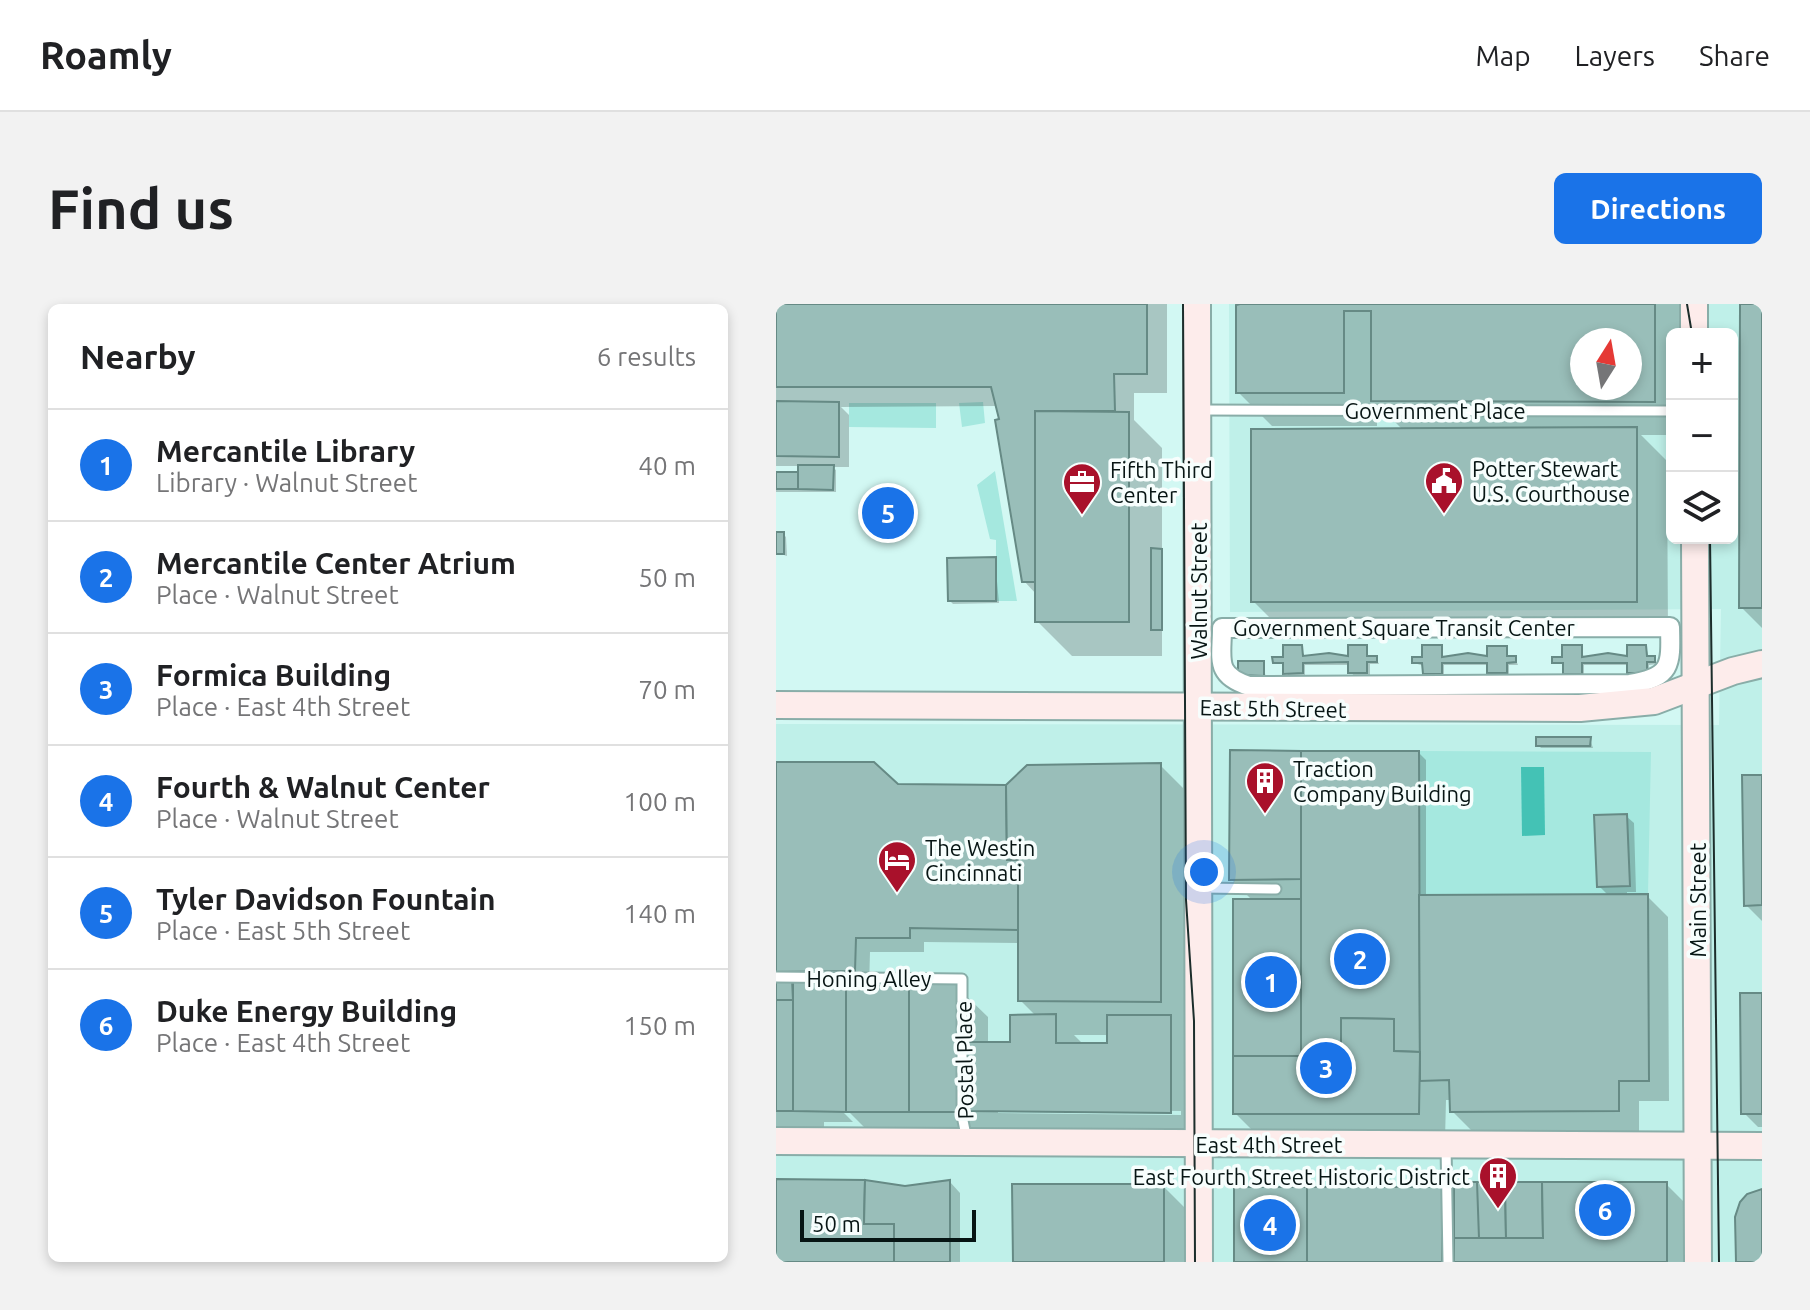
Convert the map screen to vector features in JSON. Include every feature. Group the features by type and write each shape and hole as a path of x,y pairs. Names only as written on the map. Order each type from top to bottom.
{"street":[{"name":"Walnut Street","path":"1197,304 1198,410 1210,628 1198,708 1199,1262"},
{"path":"1694,304 1694,328"},
{"name":"Main Street","path":"1695,544 1698,1262"},
{"name":"Government Square Transit Center","path":"1210,628 1222,669 1231,680 1264,686 1630,684 1651,680 1667,669 1671,660 1670,627"},
{"name":"East 5th Street","path":"776,705 1595,708 1654,701 1762,664"},
{"name":"East 4th Street","path":"776,1141 1762,1146"}],"lane":[{"name":"Government Place","path":"1198,410 1666,411"},
{"path":"1210,628 1696,627"},
{"path":"1199,888 1276,889"},
{"name":"Honing Alley","path":"776,977 962,979"},
{"name":"Postal Place","path":"962,979 962,1116 967,1140"},
{"path":"1446,1145 1448,1262"}],"shaded area":[{"path":"1229,304 1762,304 1762,1262 776,1262 776,724 1719,725 1721,609 1230,612"},
{"path":"983,402 985,423 962,427 959,403"},
{"path":"849,403 936,403 936,428 849,427"},
{"path":"995,471 1017,601 996,601 996,540 990,539 977,485"},
{"path":"888,495 902,501 908,515 902,529 888,535 874,529 868,515 874,501"},
{"path":"1419,751 1651,752 1648,894 1419,895"},
{"path":"1521,767 1544,767 1545,835 1522,836"}],"building":[{"path":"776,304 1147,304 1147,374 1114,374 1115,411 1035,411 1036,582 1022,582 995,420 999,419 991,387 776,387"},
{"path":"1655,304 1655,402 1371,401 1371,311 1344,311 1344,393 1236,393 1236,305"},
{"path":"1740,304 1762,304 1762,608 1739,608"},
{"path":"776,401 839,402 839,457 776,456"},
{"name":"Fifth Third Center","path":"1035,411 1129,412 1129,622 1035,622"},
{"name":"Potter Stewart U.S. Courthouse","path":"1637,427 1637,602 1251,602 1251,429"},
{"path":"798,465 834,465 833,490 798,489"},
{"path":"776,472 798,472 798,489 776,489"},
{"path":"889,504 900,515 897,521 891,519 888,526 877,515"},
{"path":"776,532 784,532 784,554 776,554"},
{"path":"1151,548 1162,549 1162,630 1151,630"},
{"path":"996,557 996,601 948,601 947,558"},
{"path":"1283,645 1302,645 1303,656 1329,653 1348,656 1348,645 1367,645 1367,656 1377,656 1377,662 1367,662 1367,673 1348,673 1348,662 1303,663 1303,673 1283,674 1283,663 1273,663 1272,657 1283,657"},
{"path":"1422,645 1442,645 1442,657 1468,653 1487,656 1487,646 1507,646 1507,656 1516,656 1516,662 1507,663 1507,673 1487,673 1487,663 1442,663 1442,674 1423,674 1422,663 1412,663 1412,657 1422,657"},
{"path":"1562,645 1582,645 1582,657 1608,653 1627,656 1627,645 1646,645 1647,656 1655,656 1655,662 1647,662 1647,673 1627,673 1627,663 1582,663 1582,674 1563,674 1563,663 1552,663 1552,657 1562,657"},
{"path":"1238,661 1264,661 1264,676 1238,675"},
{"path":"1536,737 1591,737 1590,746 1536,746"},
{"name":"Traction Company Building","path":"1230,750 1301,751 1301,879 1229,880"},
{"path":"1301,751 1419,751 1420,1052 1394,1051 1394,1019 1341,1018 1341,1056 1301,1056"},
{"name":"The Westin Cincinnati","path":"776,762 874,762 898,784 1006,785 1007,860 1018,860 1018,930 910,928 910,938 856,938 855,971 776,972"},
{"path":"1161,763 1161,1002 1018,1001 1018,860 1007,860 1006,785 1027,765"},
{"path":"1742,775 1762,775 1762,905 1744,906"},
{"path":"1627,814 1630,886 1597,887 1594,815"},
{"path":"1648,894 1649,1081 1619,1081 1619,1111 1450,1112 1449,1080 1420,1081 1419,895"},
{"path":"1233,899 1301,899 1301,1056 1233,1056"},
{"path":"776,979 792,979 793,1000 776,1000"},
{"path":"793,981 846,981 846,1112 793,1111"},
{"path":"909,984 957,984 957,1112 909,1112"},
{"path":"846,986 909,986 909,1112 846,1112"},
{"path":"1740,993 1762,993 1762,1114 1741,1114"},
{"path":"776,1000 793,1000 793,1111 776,1111"},
{"path":"1056,1014 1056,1043 1107,1043 1107,1015 1171,1015 1171,1113 965,1111 964,1042 1010,1042 1010,1015"},
{"path":"1341,1018 1394,1019 1394,1051 1420,1052 1419,1114 1233,1114 1233,1056 1341,1056"},
{"path":"776,1179 865,1180 864,1224 894,1224 894,1262 776,1262"},
{"path":"865,1180 905,1186 950,1180 950,1262 894,1262 894,1224 864,1224"},
{"path":"1454,1182 1477,1182 1479,1238 1454,1238"},
{"name":"East Fourth Street Historic District","path":"1454,1182 1542,1182 1543,1238 1454,1238"},
{"path":"1477,1182 1505,1182 1506,1238 1479,1238"},
{"path":"1505,1182 1542,1182 1543,1238 1506,1238"},
{"path":"1542,1182 1667,1182 1667,1262 1454,1262 1454,1238 1543,1238"},
{"path":"1012,1184 1164,1184 1164,1262 1013,1262"},
{"path":"1234,1187 1307,1187 1307,1262 1234,1262"},
{"path":"1307,1187 1442,1187 1442,1262 1307,1262"},
{"path":"1762,1189 1762,1262 1736,1262 1735,1217 1740,1202 1747,1194"}],"tram line":[{"path":"1183,304 1186,900 1194,1021 1195,1262"},
{"path":"1687,304 1691,328"},
{"path":"1710,544 1719,1262"}],"place":[{"name":"Tyler Davidson Fountain","path":"888,513"},
{"name":"Potter Stewart U.S. Courthouse","path":"1444,515"},
{"name":"Fifth Third Center","path":"1082,516"},
{"name":"Traction Company Building","path":"1265,815"},
{"name":"The Westin Cincinnati","path":"897,894"},
{"name":"Mercantile Center Atrium","path":"1360,959"},
{"name":"Mercantile Library","path":"1271,982"},
{"name":"Formica Building","path":"1326,1068"},
{"name":"East Fourth Street Historic District","path":"1498,1210"},
{"name":"Duke Energy Building","path":"1605,1210"},
{"name":"Fourth & Walnut Center","path":"1270,1225"}]}
